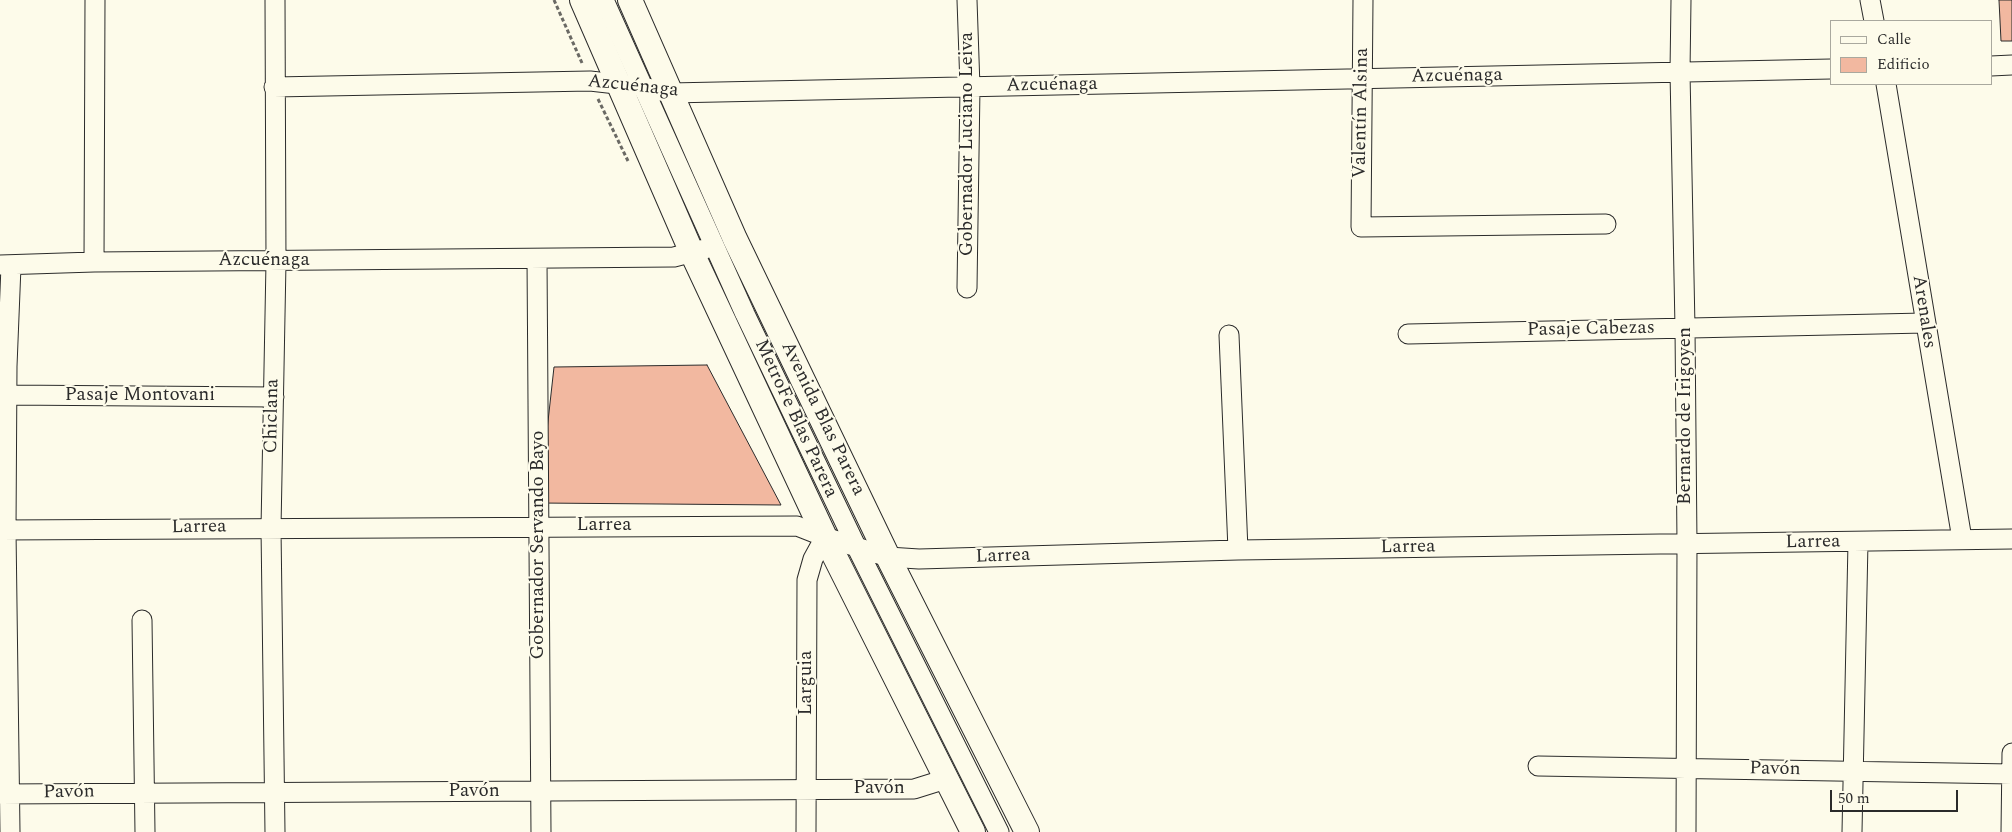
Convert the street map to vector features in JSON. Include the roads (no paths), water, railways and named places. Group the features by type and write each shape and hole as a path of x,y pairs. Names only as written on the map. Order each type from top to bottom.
{"main road":[{"path":"582,0 692,253 825,537 973,832"},
{"name":"Avenida Blas Parera","path":"630,0 670,93 725,242 888,557 1027,832"}],"street":[{"path":"94,262 95,0"},
{"name":"Chiclana","path":"275,0 276,262 271,528 275,832"},
{"name":"MetroFe Blas Parera","path":"604,0 643,87 725,242 856,546 999,832"},
{"name":"Gobernador Luciano Leiva","path":"967,0 970,88 967,288"},
{"name":"Valentín Alsina","path":"1363,0 1364,79 1361,226 1606,224"},
{"name":"Bernardo de Irigoyen","path":"1681,0 1680,72 1685,328 1686,832"},
{"path":"1870,0 1874,20"},
{"path":"1992,66 2012,65"},
{"name":"Azcuénaga","path":"274,87 590,82 643,87 670,93 1830,69"},
{"name":"Arenales","path":"1886,85 1962,540"},
{"name":"Azcuénaga","path":"5,265 94,262 276,262 674,257 725,242"},
{"name":"Gobernador Servando Bayo","path":"537,259 541,832"},
{"path":"5,265 3,366 7,395 3,530 5,794 10,832"},
{"name":"Pasaje Cabezas","path":"1408,334 1925,323"},
{"path":"1229,335 1238,550"},
{"name":"Pasaje Montovani","path":"7,395 274,397"},
{"name":"Larrea","path":"3,530 798,526 825,537 888,557 919,559 1238,550 2012,539"},
{"name":"Larguia","path":"806,832 807,580 813,559 825,537"},
{"path":"1852,832 1858,542"},
{"path":"142,620 145,832"},
{"path":"2011,832 2012,753"},
{"name":"Pavón","path":"1538,766 2012,774"},
{"name":"Pavón","path":"5,794 275,791 540,792 806,788 914,789 946,779"}]}
